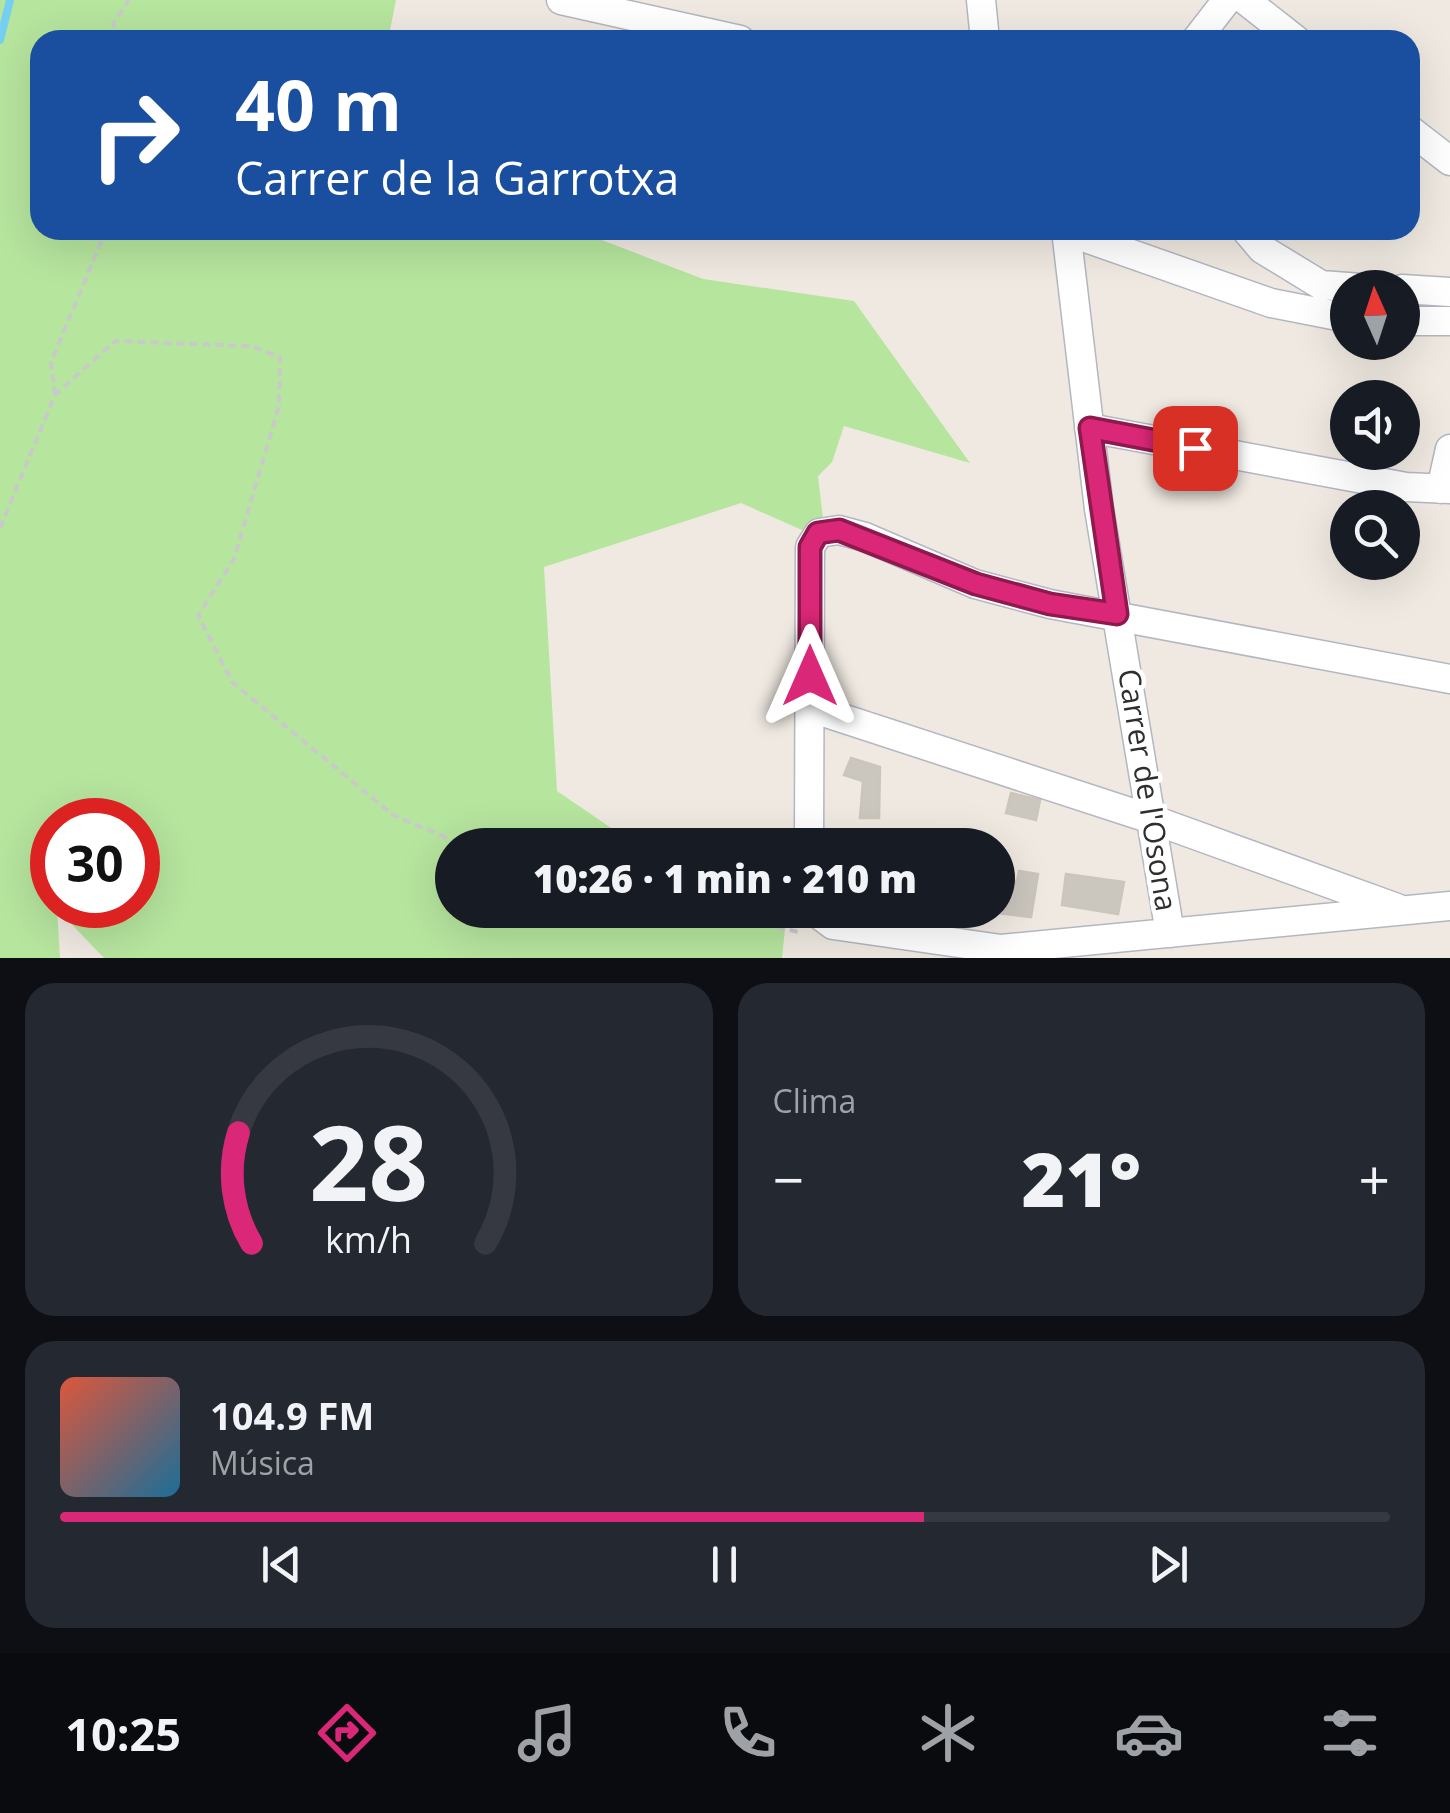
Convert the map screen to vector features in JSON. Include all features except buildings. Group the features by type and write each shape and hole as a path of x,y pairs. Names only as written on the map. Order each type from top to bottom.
{"street":[{"path":"561,0 695,30"},
{"path":"981,0 984,30"},
{"path":"1204,30 1227,0"},
{"path":"1245,0 1283,30"},
{"path":"1420,138 1450,161"},
{"name":"Carrer de l'Osona","path":"1067,240 1117,614 1170,933"},
{"path":"1092,240 1271,303 1330,314"},
{"path":"1254,240 1262,249 1321,285 1330,286"},
{"path":"1420,291 1450,292"},
{"path":"1420,321 1450,321"},
{"path":"1090,428 1406,486 1446,489 1450,449"},
{"path":"809,828 810,547 818,533 852,534 976,584 1050,604 1450,679"},
{"path":"811,708 1152,820 1403,910"},
{"path":"882,928 1001,949 1450,906"}],"path":[{"path":"115,30 113,24 128,0"},
{"path":"55,395 51,362 102,240"},
{"path":"0,528 55,395 115,341 251,346 280,357 279,406 234,559 198,616 232,682 392,815 435,833"},
{"path":"774,928 794,933 802,928"}],"green space":[{"path":"0,0 396,0 390,30 30,30 30,240 602,240 703,279 854,301 970,463 844,426 832,462 818,476 823,519 802,530 741,503 544,567 557,791 611,828 435,828 435,928 785,928 782,958 104,958 75,928 160,928 160,798 30,798 30,928 58,928 60,958 0,958"}],"waterway":[{"path":"0,40 10,0"}],"route":[{"path":"810,676 810,547 818,533 839,530 976,584 1050,604 1117,614 1090,428 1195,448"}]}
